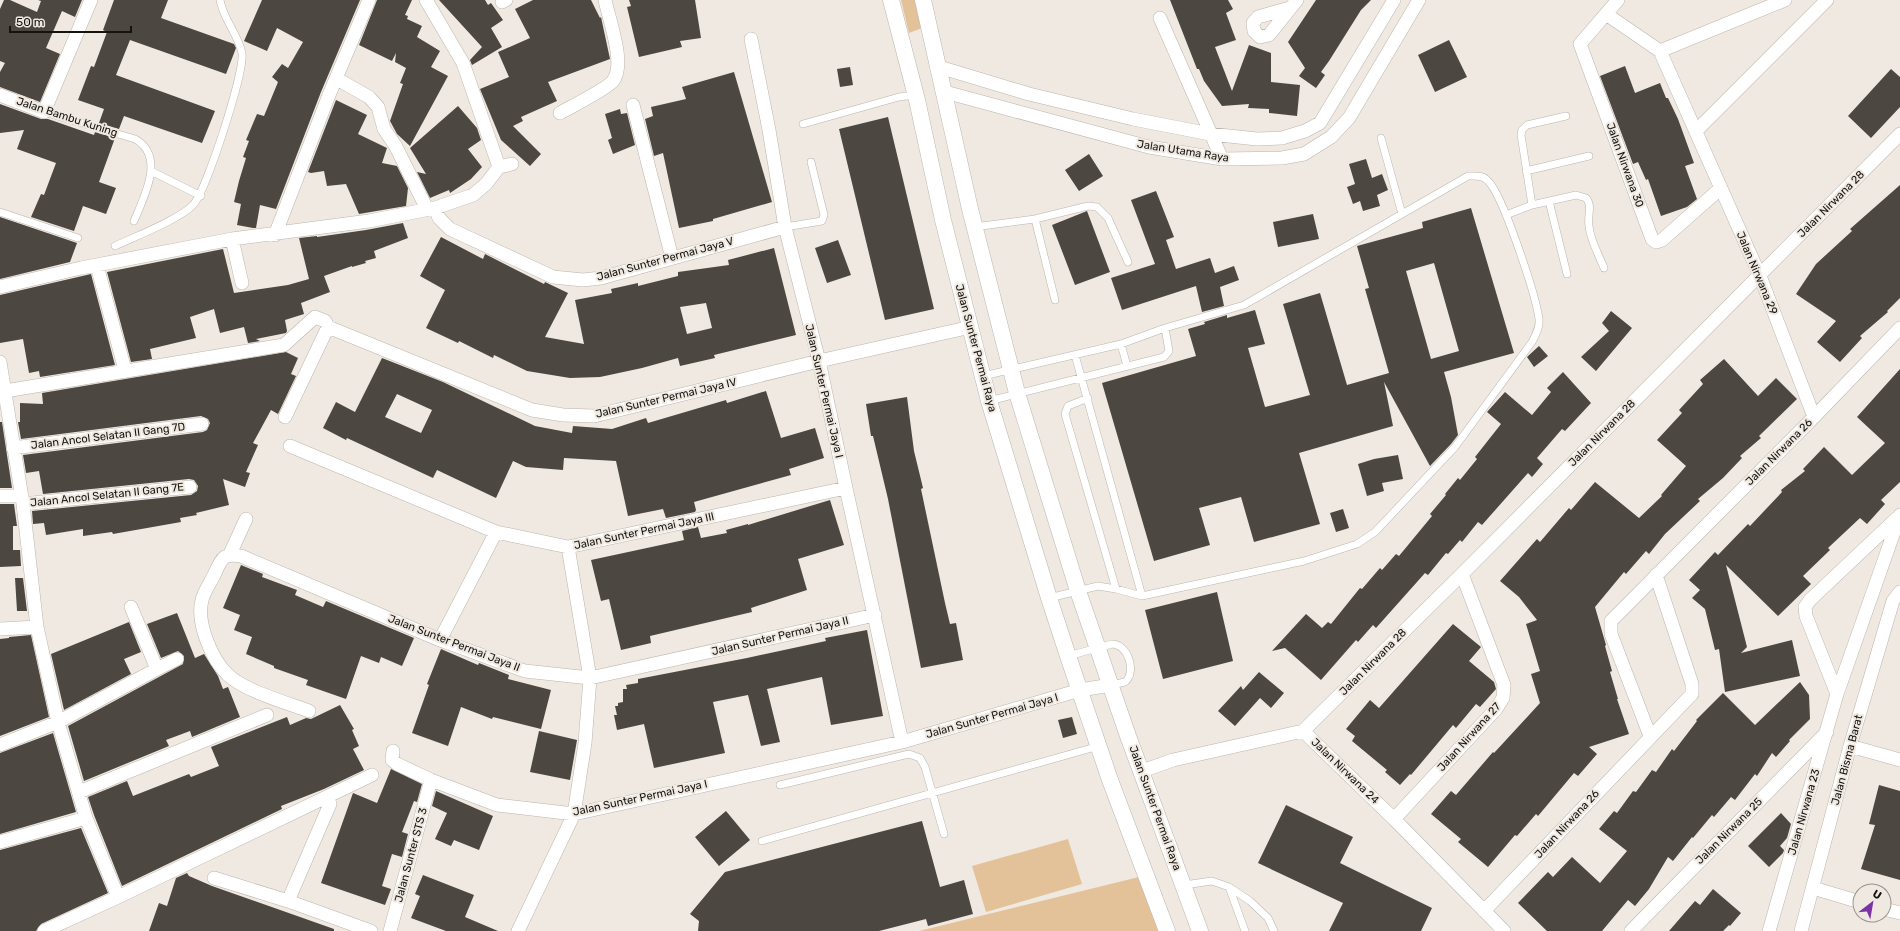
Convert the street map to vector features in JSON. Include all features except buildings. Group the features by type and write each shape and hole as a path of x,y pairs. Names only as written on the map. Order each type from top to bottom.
{"street":[{"path":"44,112 91,0"},
{"path":"275,235 329,95 369,0"},
{"path":"426,0 463,63 498,167"},
{"path":"560,113 612,82 617,73 619,62 604,0"},
{"name":"Jalan Sunter Permai Raya","path":"892,0 943,220 989,401 1068,656 1110,780 1167,931"},
{"name":"Jalan Sunter Permai Raya","path":"923,0 945,92 974,227 1017,393 1078,591 1200,931"},
{"name":"Jalan Utama Raya","path":"938,67 1029,94 1133,119 1210,134 1257,139 1282,138 1305,131 1320,123 1394,0"},
{"name":"Jalan Utama Raya","path":"945,92 1149,147 1222,159 1282,158 1304,154 1331,137 1349,118 1419,0"},
{"name":"Jalan Nirwana 30","path":"1618,0 1580,44 1652,239 1656,242 1662,240 1721,188"},
{"path":"1606,14 1660,51 1785,0"},
{"path":"1696,131 1828,0"},
{"path":"1160,18 1222,159"},
{"name":"Jalan Sunter Permai Jaya I","path":"751,39 769,130 785,227 819,361 902,742"},
{"name":"Jalan Nirwana 29","path":"1660,51 1760,276 1814,417"},
{"path":"337,79 369,97 378,107 384,130 395,145 433,212"},
{"name":"Jalan Bambu Kuning","path":"0,95 44,112"},
{"path":"633,105 672,258"},
{"name":"Jalan Nirwana 28","path":"1303,730 1462,574 1900,134"},
{"path":"0,287 81,268 232,239 275,235 433,212 473,195 486,184 498,167 512,164"},
{"name":"Jalan Sunter Permai Jaya V","path":"433,212 450,229 553,277 583,280 601,278 785,227"},
{"path":"232,239 242,283"},
{"path":"5,390 125,370 97,266"},
{"name":"Jalan Sunter Permai Jaya IV","path":"125,370 284,345 315,317 325,321 328,327 532,410 563,415 594,416 819,361 970,327"},
{"path":"285,417 328,327"},
{"name":"Jalan Nirwana 26","path":"1650,736 1610,628 1614,616 1814,417 1900,328"},
{"path":"0,362 5,390 4,416 13,448 22,500 37,627 58,722 86,818 118,897"},
{"name":"Jalan Ancol Selatan II Gang 7D","path":"13,448 202,424"},
{"name":"Jalan Sunter Permai Jaya III","path":"290,446 496,532 568,547 846,488"},
{"name":"Jalan Ancol Selatan II Gang 7E","path":"0,496 22,500 190,487"},
{"name":"Jalan Nirwana 23","path":"1837,694 1806,616 1806,607 1810,600 1899,516"},
{"name":"Jalan Nirwana 23","path":"1769,931 1828,731 1837,694 1899,516"},
{"path":"246,519 230,554 222,558 202,599 201,615 209,648 228,676 241,684 309,711"},
{"path":"440,640 496,532"},
{"path":"518,931 574,814 585,743 590,678 568,547"},
{"name":"Jalan Sunter Permai Jaya II","path":"230,554 241,556 440,640 525,671 590,678 875,615"},
{"name":"Jalan Nirwana 27","path":"1394,818 1496,709 1503,698 1504,685 1462,574"},
{"name":"Jalan Nirwana 26","path":"1484,911 1688,698 1693,689 1656,575"},
{"name":"Jalan Bisma Barat","path":"1801,931 1850,746 1893,601 1900,592"},
{"path":"131,607 156,669"},
{"path":"0,628 37,627"},
{"path":"0,745 58,722 156,669 178,659"},
{"path":"1080,690 1111,685"},
{"name":"Jalan Sunter Permai Jaya I","path":"393,751 392,760 397,764 432,780 498,805 574,814 902,742 1080,690"},
{"path":"79,792 267,715"},
{"name":"Jalan Nirwana 24","path":"1142,771 1172,760 1303,730 1394,818 1504,931"},
{"name":"Jalan Nirwana 25","path":"1631,931 1828,731"},
{"path":"1850,746 1900,760"},
{"path":"44,931 372,776"},
{"name":"Jalan Sunter STS 3","path":"390,931 432,780"},
{"path":"288,901 330,804"},
{"path":"0,842 86,818"},
{"path":"214,878 288,901 371,931"},
{"path":"1813,888 1852,900"}],"lane":[{"path":"115,246 187,211 200,196 214,161 242,67 240,49 228,24 220,0"},
{"path":"803,124 899,97 915,95"},
{"name":"Jalan Bambu Kuning","path":"44,112 135,139 143,143 147,151 151,172"},
{"path":"1532,205 1521,135 1522,130 1527,125 1566,116"},
{"path":"1380,138 1402,214"},
{"path":"1526,171 1589,156"},
{"path":"785,227 822,220 824,215 811,162"},
{"path":"134,221 149,185 151,172 200,196"},
{"path":"983,376 1121,344 1165,328 1244,305 1322,262 1468,176 1479,175 1488,180 1494,188 1506,215 1532,292 1539,320 1538,332 1532,342 1455,447 1376,532 1358,544 1304,562 1142,596 1098,586 1049,598"},
{"path":"1506,215 1532,205 1580,195 1589,201 1588,225 1604,268"},
{"path":"1550,201 1567,274"},
{"path":"974,227 1035,219 1088,206 1097,207 1108,218 1128,262"},
{"path":"0,212 78,238"},
{"path":"1035,219 1055,300"},
{"path":"989,401 1164,357 1169,351 1165,328"},
{"path":"1121,344 1127,366"},
{"path":"1075,355 1142,596"},
{"path":"1088,398 1068,406 1065,414 1116,589"},
{"path":"1068,656 1112,644 1119,645 1124,648 1131,668 1131,675 1125,682 1111,685"},
{"path":"762,841 1099,746"},
{"path":"780,786 909,754 920,758 925,767 931,793 944,834"},
{"path":"1184,886 1212,881 1229,887 1250,901 1268,918 1274,931"},
{"path":"1229,887 1245,931"}],"shaded area":[{"path":"901,0 917,0 922,28 909,33"},
{"path":"1068,839 1082,884 986,912 972,866"},
{"path":"1147,875 1167,931 919,931"}]}
